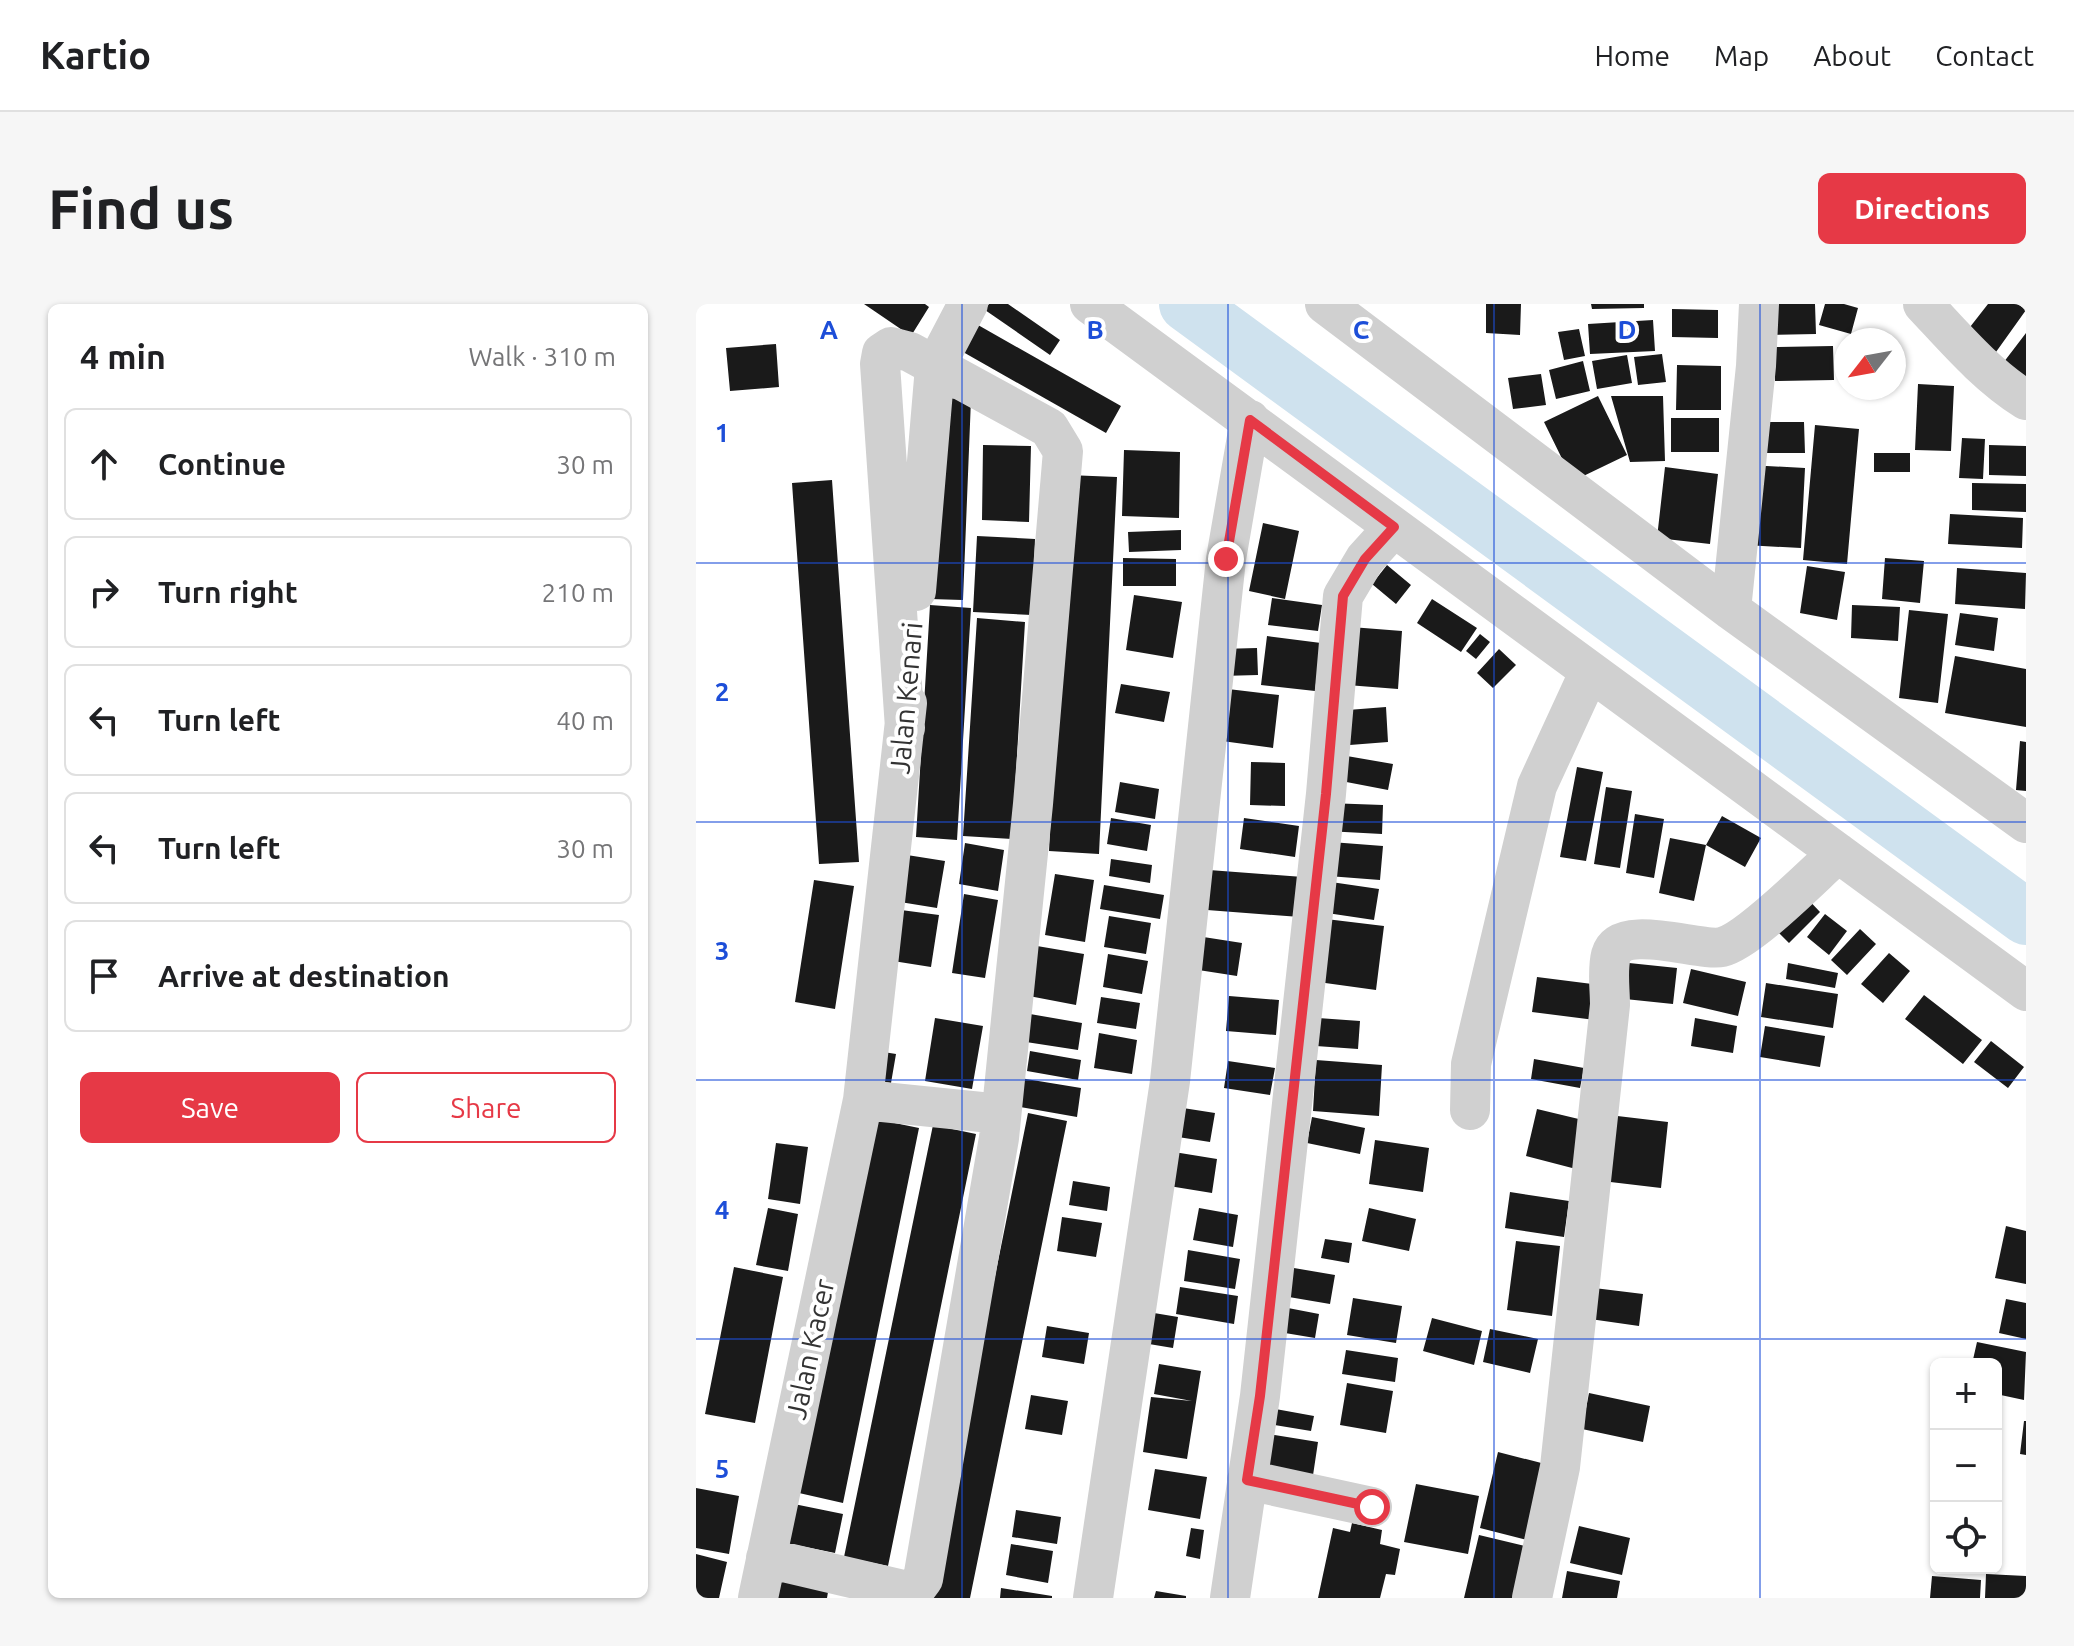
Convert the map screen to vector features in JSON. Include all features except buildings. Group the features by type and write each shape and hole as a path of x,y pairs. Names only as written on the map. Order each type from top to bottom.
{"street":[{"name":"Jalan Kenari","path":"863,1100 905,728 935,367 968,304"},
{"path":"1090,304 2026,991"},
{"path":"1325,304 1731,610 2026,823"},
{"path":"1731,610 1756,366 1759,304"},
{"path":"1923,304 1972,356 2011,391 2026,400"},
{"path":"766,1558 903,1590 917,1587 923,1579 1001,1114 1033,804 1063,451 1049,428 910,352 891,347 882,353 880,364 905,728"},
{"path":"1093,1598 1170,1081 1226,559 1250,420"},
{"path":"1230,1598 1260,1396 1326,794 1343,596 1365,559 1394,527"},
{"path":"1470,1110 1471,1064 1537,786 1589,673"},
{"path":"1532,1598 1560,1467 1610,1005 1611,953 1618,945 1637,939 1722,947 1752,930 1838,853"},
{"path":"863,1100 1001,1114"},
{"name":"Jalan Kacer","path":"758,1598 863,1100"},
{"path":"1247,1480 1372,1507"}],"waterway":[{"path":"1187,304 2026,917"}],"route":[{"path":"1226,559 1250,420 1394,527 1365,559 1343,596 1326,794 1260,1396 1247,1480 1372,1507"}]}
